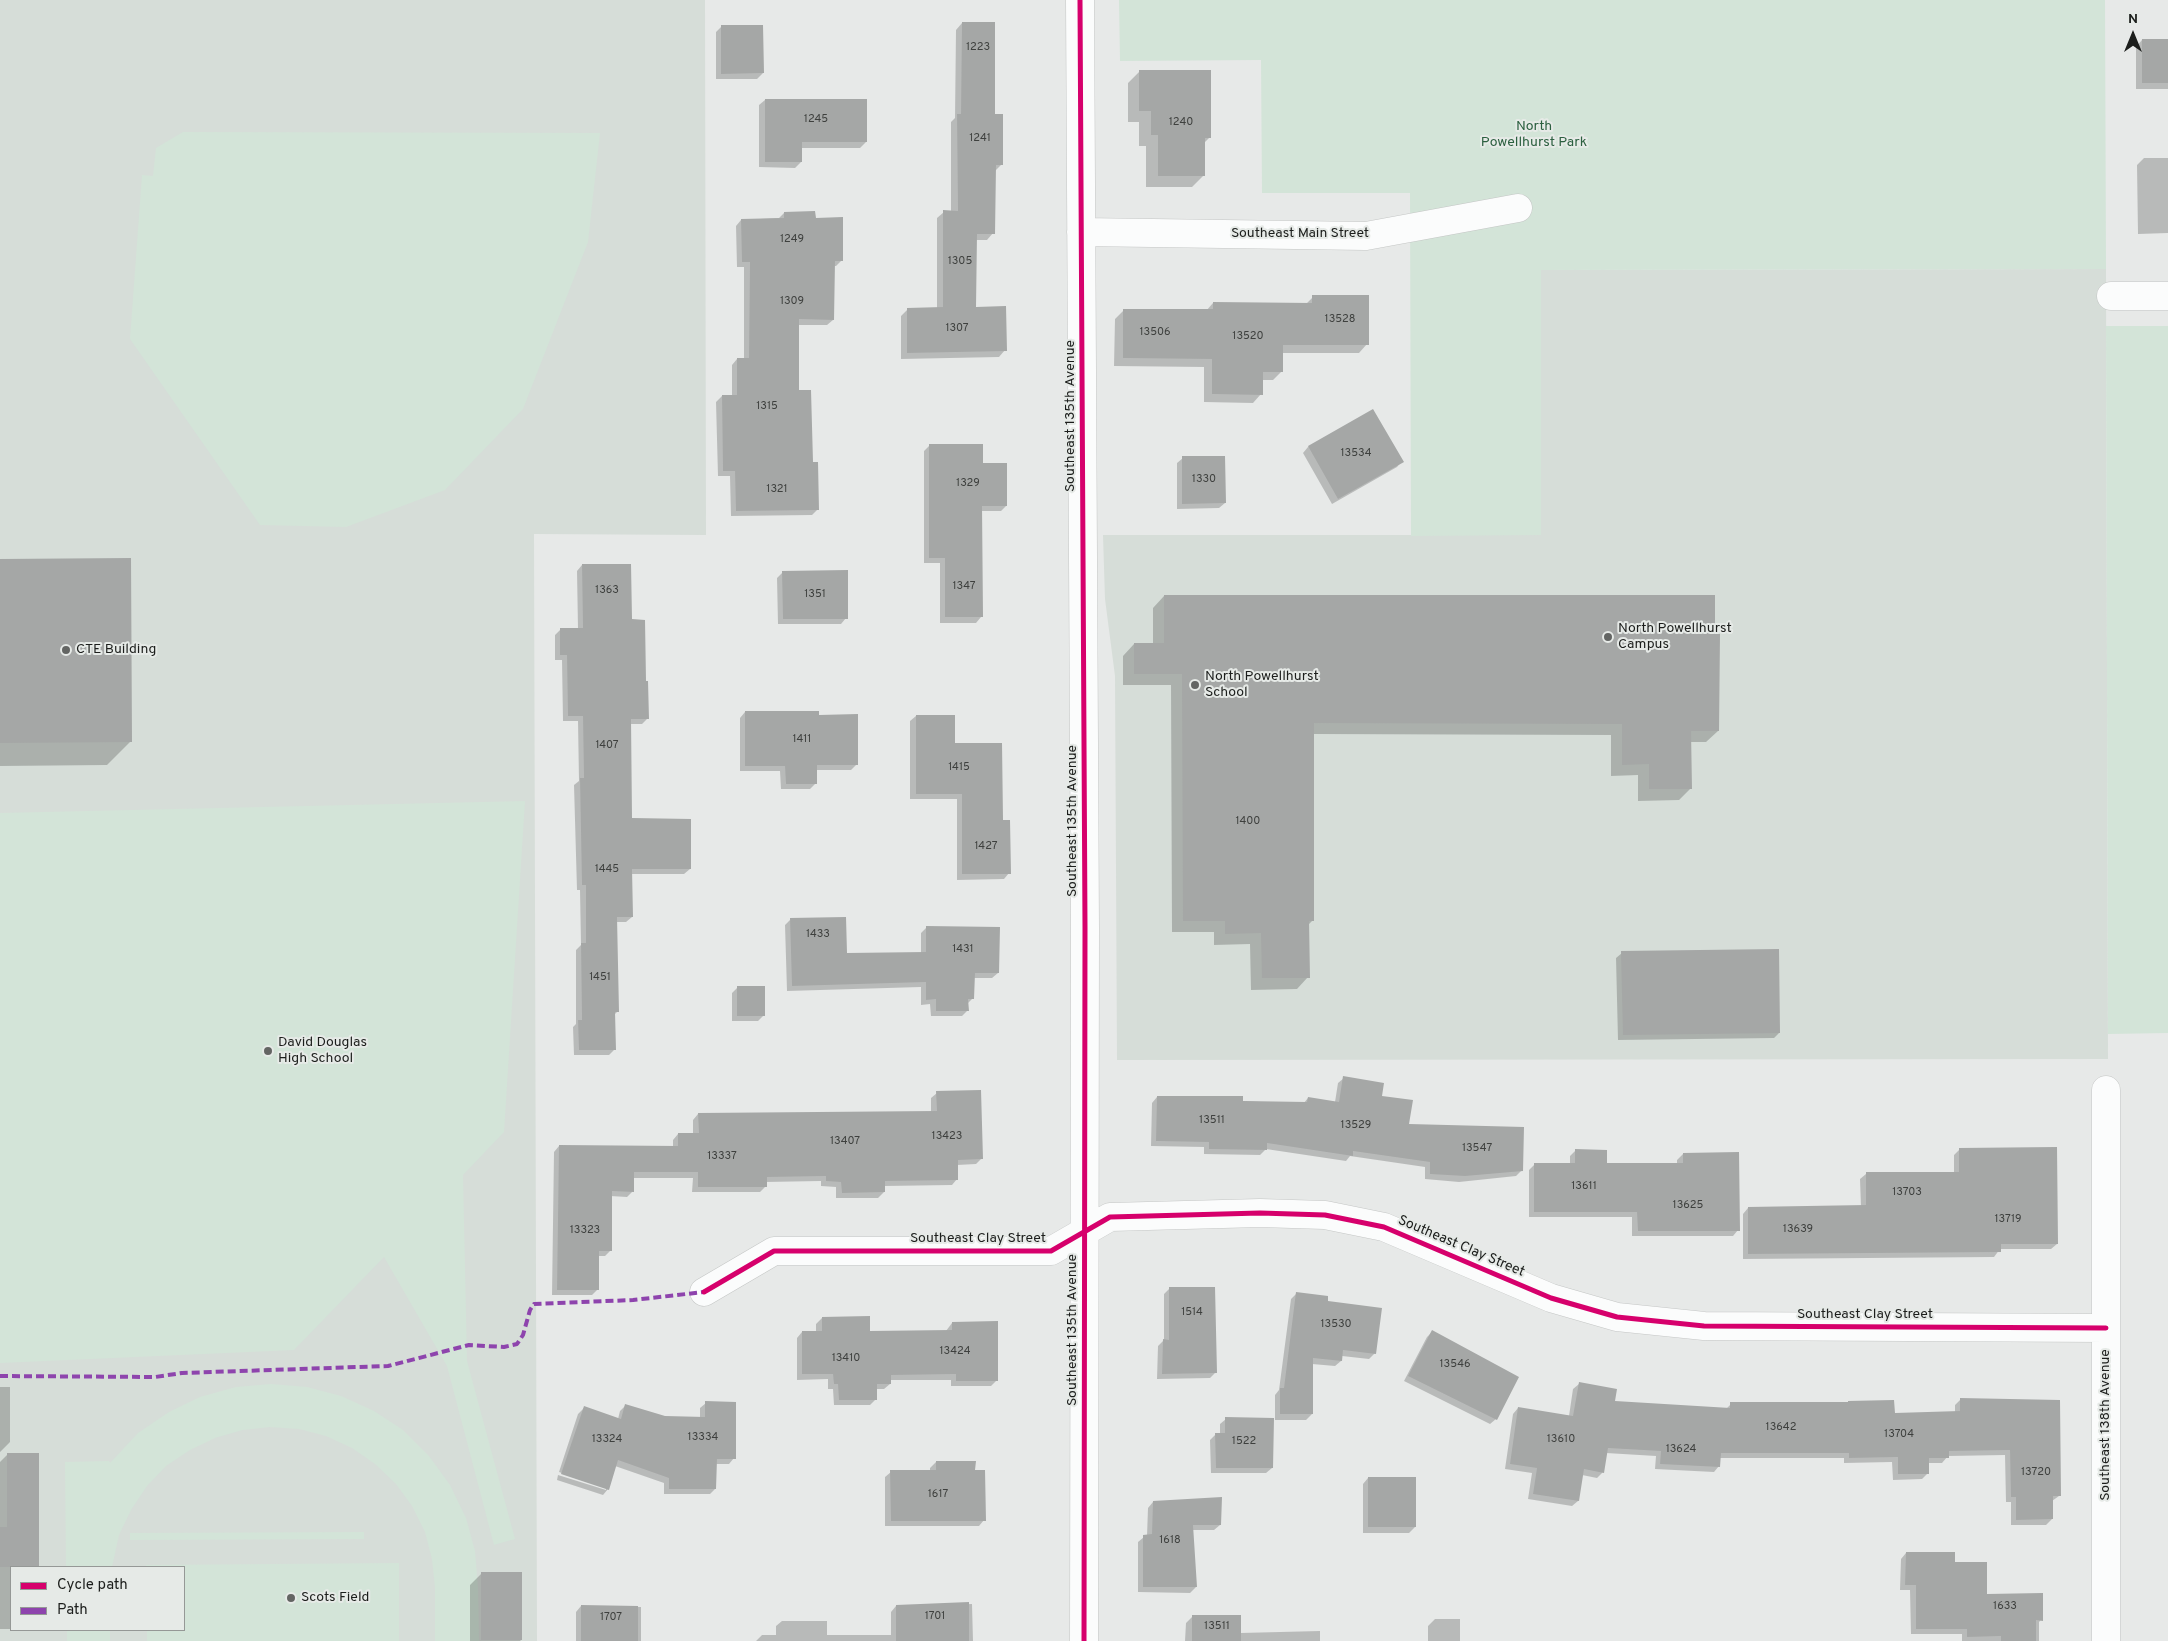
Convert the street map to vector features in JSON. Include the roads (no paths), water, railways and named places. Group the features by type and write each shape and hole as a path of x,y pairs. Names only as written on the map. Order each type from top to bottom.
{"street":[{"name":"Southeast 135th Avenue","path":"1080,0 1085,1232 1084,1641"},
{"name":"Southeast Main Street","path":"1081,232 1366,236 1518,208"},
{"path":"2111,296 2168,296"},
{"name":"Southeast 138th Avenue","path":"2106,1090 2106,1641"},
{"name":"Southeast Clay Street","path":"704,1292 774,1251 1051,1251 1110,1218 1260,1214 1324,1215 1384,1227 1551,1298 1617,1317 1704,1326 2106,1328"}],"place":[{"name":"North Powellhurst Campus","path":"1608,637"},
{"name":"CTE Building","path":"66,650"},
{"name":"North Powellhurst School","path":"1195,685"},
{"name":"David Douglas High School","path":"268,1051"},
{"name":"Scots Field","path":"291,1598"}],"park label":[{"name":"North Powellhurst Park","path":"1534,136"}]}
